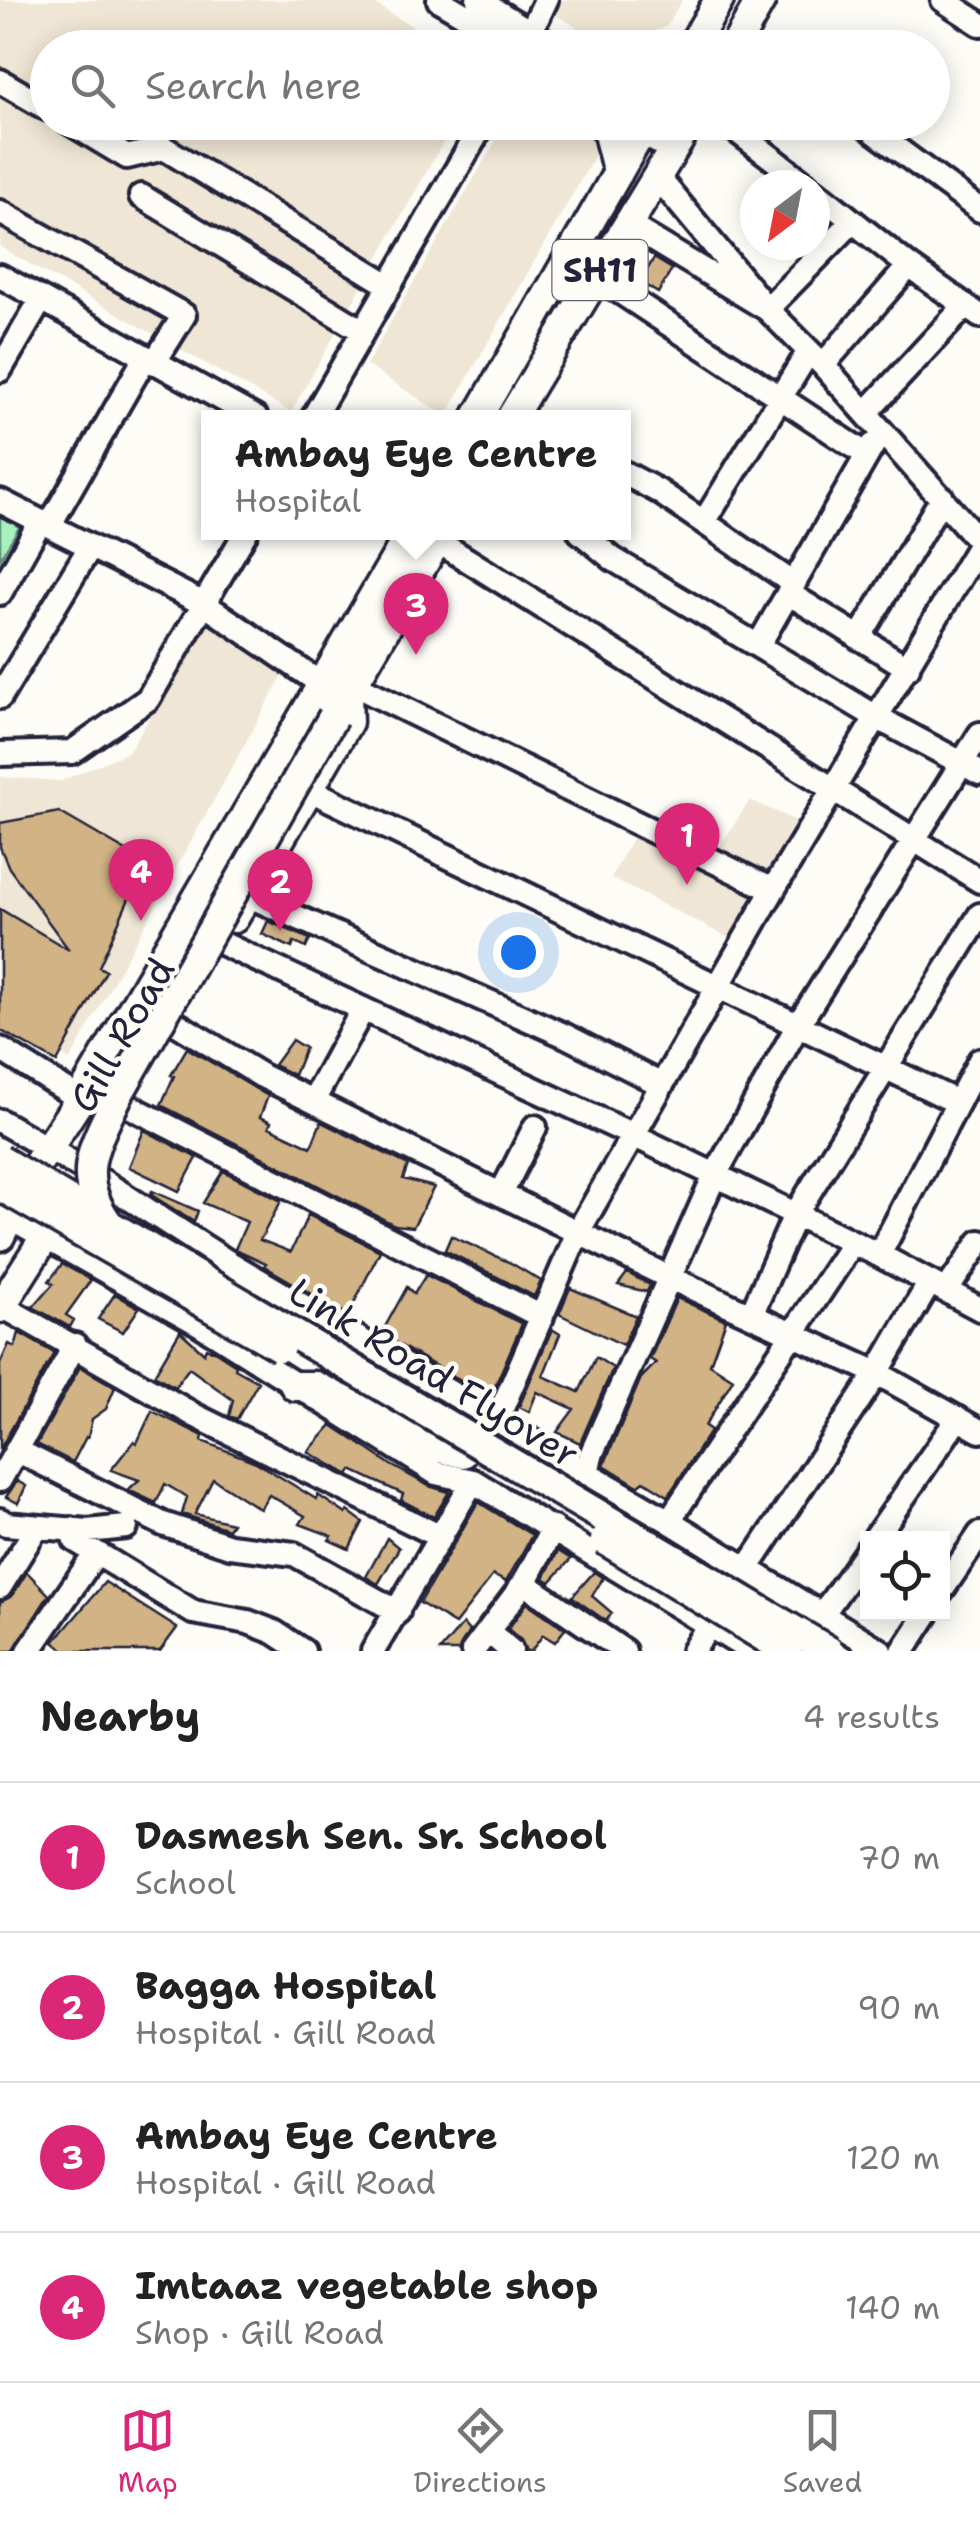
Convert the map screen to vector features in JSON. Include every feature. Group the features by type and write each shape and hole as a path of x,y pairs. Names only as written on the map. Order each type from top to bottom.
{"main road":[{"path":"702,30 719,0"},
{"path":"750,30 762,0"},
{"path":"609,140 618,173"},
{"name":"SH11","path":"482,410 618,173 631,140"},
{"name":"SH11","path":"518,410 678,140"},
{"name":"Gill Road","path":"4,1222 33,1171 340,696 427,540"},
{"path":"108,1224 90,1193 92,1152 119,1093 340,696"},
{"name":"Gill Road","path":"1,1307 88,1171 348,722 340,696"},
{"name":"Link Road Flyover","path":"0,1160 829,1651"},
{"name":"Link Road Flyover","path":"0,1186 463,1453 788,1651"},
{"path":"295,1386 314,1386 436,1447 463,1453"}],"street":[{"path":"439,0 500,30"},
{"path":"478,0 512,30"},
{"path":"531,30 546,0"},
{"path":"943,0 980,24"},
{"path":"0,81 30,99"},
{"path":"99,140 127,157 164,148 390,286"},
{"path":"318,410 474,140"},
{"path":"657,140 672,151"},
{"path":"749,140 788,170"},
{"path":"886,140 980,210"},
{"path":"497,1420 578,1232 773,890 980,543 768,309 656,175"},
{"path":"141,196 363,332"},
{"path":"758,646 867,455 874,422 972,311 830,202"},
{"path":"0,212 184,315 0,593"},
{"path":"768,309 853,220"},
{"path":"627,224 768,309"},
{"path":"704,522 780,398 909,266"},
{"path":"0,276 241,410"},
{"path":"596,276 867,455"},
{"path":"0,370 41,300"},
{"path":"631,477 704,522 859,638 908,668"},
{"path":"859,638 942,498"},
{"path":"0,502 204,604 340,696 773,890"},
{"path":"0,754 72,752 148,699 241,540"},
{"path":"438,540 980,881"},
{"path":"590,540 613,559 878,718 971,768"},
{"path":"0,698 90,547"},
{"path":"0,734 33,755"},
{"path":"587,1472 591,1455 714,1176 798,1025 913,839 971,768 980,734"},
{"path":"310,790 956,1102"},
{"path":"247,895 566,1036 662,1085"},
{"path":"751,1315 795,1215 980,914"},
{"path":"219,942 633,1135 980,1309"},
{"path":"313,1101 363,1009"},
{"path":"174,1022 262,1076 668,1277 877,1373 980,1431"},
{"path":"0,1049 80,1100"},
{"path":"879,1255 980,1060"},
{"path":"125,1104 542,1317"},
{"path":"0,1122 88,1171 228,1262 669,1520 881,1651"},
{"path":"501,1194 535,1126"},
{"path":"4,1222 45,1238 201,1325 436,1474 473,1481 751,1651"},
{"path":"747,1569 938,1287 980,1242"},
{"path":"669,1520 852,1244"},
{"path":"1,1307 196,1416 442,1538"},
{"path":"0,1480 75,1345"},
{"path":"880,1531 958,1418"},
{"path":"18,1451 163,1524 230,1546 294,1554 398,1612"},
{"path":"373,1651 473,1481"},
{"path":"0,1520 6,1524 70,1529 126,1527"},
{"path":"0,1587 36,1526"},
{"path":"474,1651 524,1583 553,1528"},
{"path":"70,1529 75,1540 194,1612 248,1622 274,1632 303,1651"},
{"path":"950,1578 980,1534"},
{"path":"668,1600 699,1539"},
{"path":"29,1651 96,1553"},
{"path":"822,1615 860,1560"},
{"path":"524,1583 624,1651"},
{"path":"902,1651 922,1621"},
{"path":"693,1651 708,1626"},
{"path":"489,1632 511,1651"}],"shaded area":[{"path":"0,0 368,0 418,30 30,30 30,140 444,140 292,410 0,247"},
{"path":"531,0 682,0 667,26 658,30 581,30"},
{"path":"496,140 603,141 449,410 437,410 366,365"},
{"path":"213,618 288,666 70,1060 0,1018 0,777 61,781 128,752"},
{"path":"750,800 807,826 774,879 716,853"},
{"path":"637,829 763,892 735,941 611,878"}],"green space":[{"path":"0,516 20,526 0,559"}],"building":[{"path":"654,258 672,269 658,293 640,282"},
{"path":"59,812 145,862 99,967 106,971 57,1062 0,1030 0,909 69,950 9,868 0,847 0,823"},
{"path":"268,921 310,939 306,948 294,942 292,948 262,934"},
{"path":"292,1040 305,1048 294,1075 274,1065"},
{"path":"187,1048 268,1096 260,1117 271,1122 269,1127 311,1147 321,1122 408,1165 403,1179 434,1187 413,1227 395,1225 161,1105 174,1076 171,1075"},
{"path":"144,1130 197,1158 179,1191 129,1167"},
{"path":"223,1171 281,1201 260,1240 291,1252 308,1215 380,1251 348,1315 264,1266 266,1263 235,1249 247,1222 203,1203"},
{"path":"152,1191 198,1211 194,1222 150,1194"},
{"path":"451,1236 541,1281 534,1296 445,1250"},
{"path":"62,1264 91,1280 66,1315 74,1320 70,1327 33,1307 53,1284 49,1281"},
{"path":"627,1273 650,1285 647,1292 618,1285"},
{"path":"426,1275 522,1324 492,1393 482,1384 478,1391 381,1334 407,1287 414,1294"},
{"path":"570,1288 636,1316 623,1345 559,1314"},
{"path":"115,1294 139,1308 123,1332 98,1319"},
{"path":"677,1298 726,1320 710,1364 733,1379 705,1426 711,1430 668,1496 644,1481 638,1486 604,1465 641,1378 656,1363 650,1359"},
{"path":"552,1329 560,1334 543,1376 579,1392 596,1357 613,1368 580,1443 557,1432 574,1409 537,1392 529,1412 519,1407"},
{"path":"180,1331 204,1353 206,1348 216,1352 258,1382 237,1419 229,1416 233,1400 189,1368 175,1387 154,1375"},
{"path":"19,1333 54,1353 0,1449 0,1364 9,1344 15,1347"},
{"path":"80,1367 115,1387 106,1409 92,1419 88,1438 73,1462 37,1444"},
{"path":"152,1411 203,1436 202,1441 256,1462 316,1499 318,1495 346,1514 348,1511 363,1522 349,1549 329,1540 332,1536 300,1524 305,1516 269,1495 260,1509 213,1479 195,1514 232,1523 228,1529 182,1514 187,1497 165,1484 156,1503 128,1490 139,1480 111,1470 134,1441 137,1443"},
{"path":"332,1425 391,1465 429,1486 449,1492 434,1517 401,1500 403,1494 352,1470 349,1475 308,1452"},
{"path":"17,1481 26,1486 18,1503 6,1497"},
{"path":"478,1502 532,1535 506,1582 493,1575 455,1624 420,1603"},
{"path":"387,1538 399,1548 378,1584 366,1577"},
{"path":"558,1551 571,1559 550,1582 544,1578"},
{"path":"27,1572 49,1595 13,1651 0,1651 0,1602 12,1596"},
{"path":"594,1572 603,1578 592,1596 612,1613 606,1621 572,1597"},
{"path":"105,1582 177,1628 160,1651 65,1651 54,1642"},
{"path":"527,1603 565,1629 555,1642 543,1635 531,1651 526,1651 521,1640 508,1629"},
{"path":"463,1624 469,1631 458,1651 440,1651"}],"place":[{"name":"Ambay Eye Centre","path":"416,655"},
{"name":"Dasmesh Sen. Sr. School","path":"687,885"},
{"name":"Imtaaz vegetable shop","path":"141,921"},
{"name":"Bagga Hospital","path":"280,931"}]}
